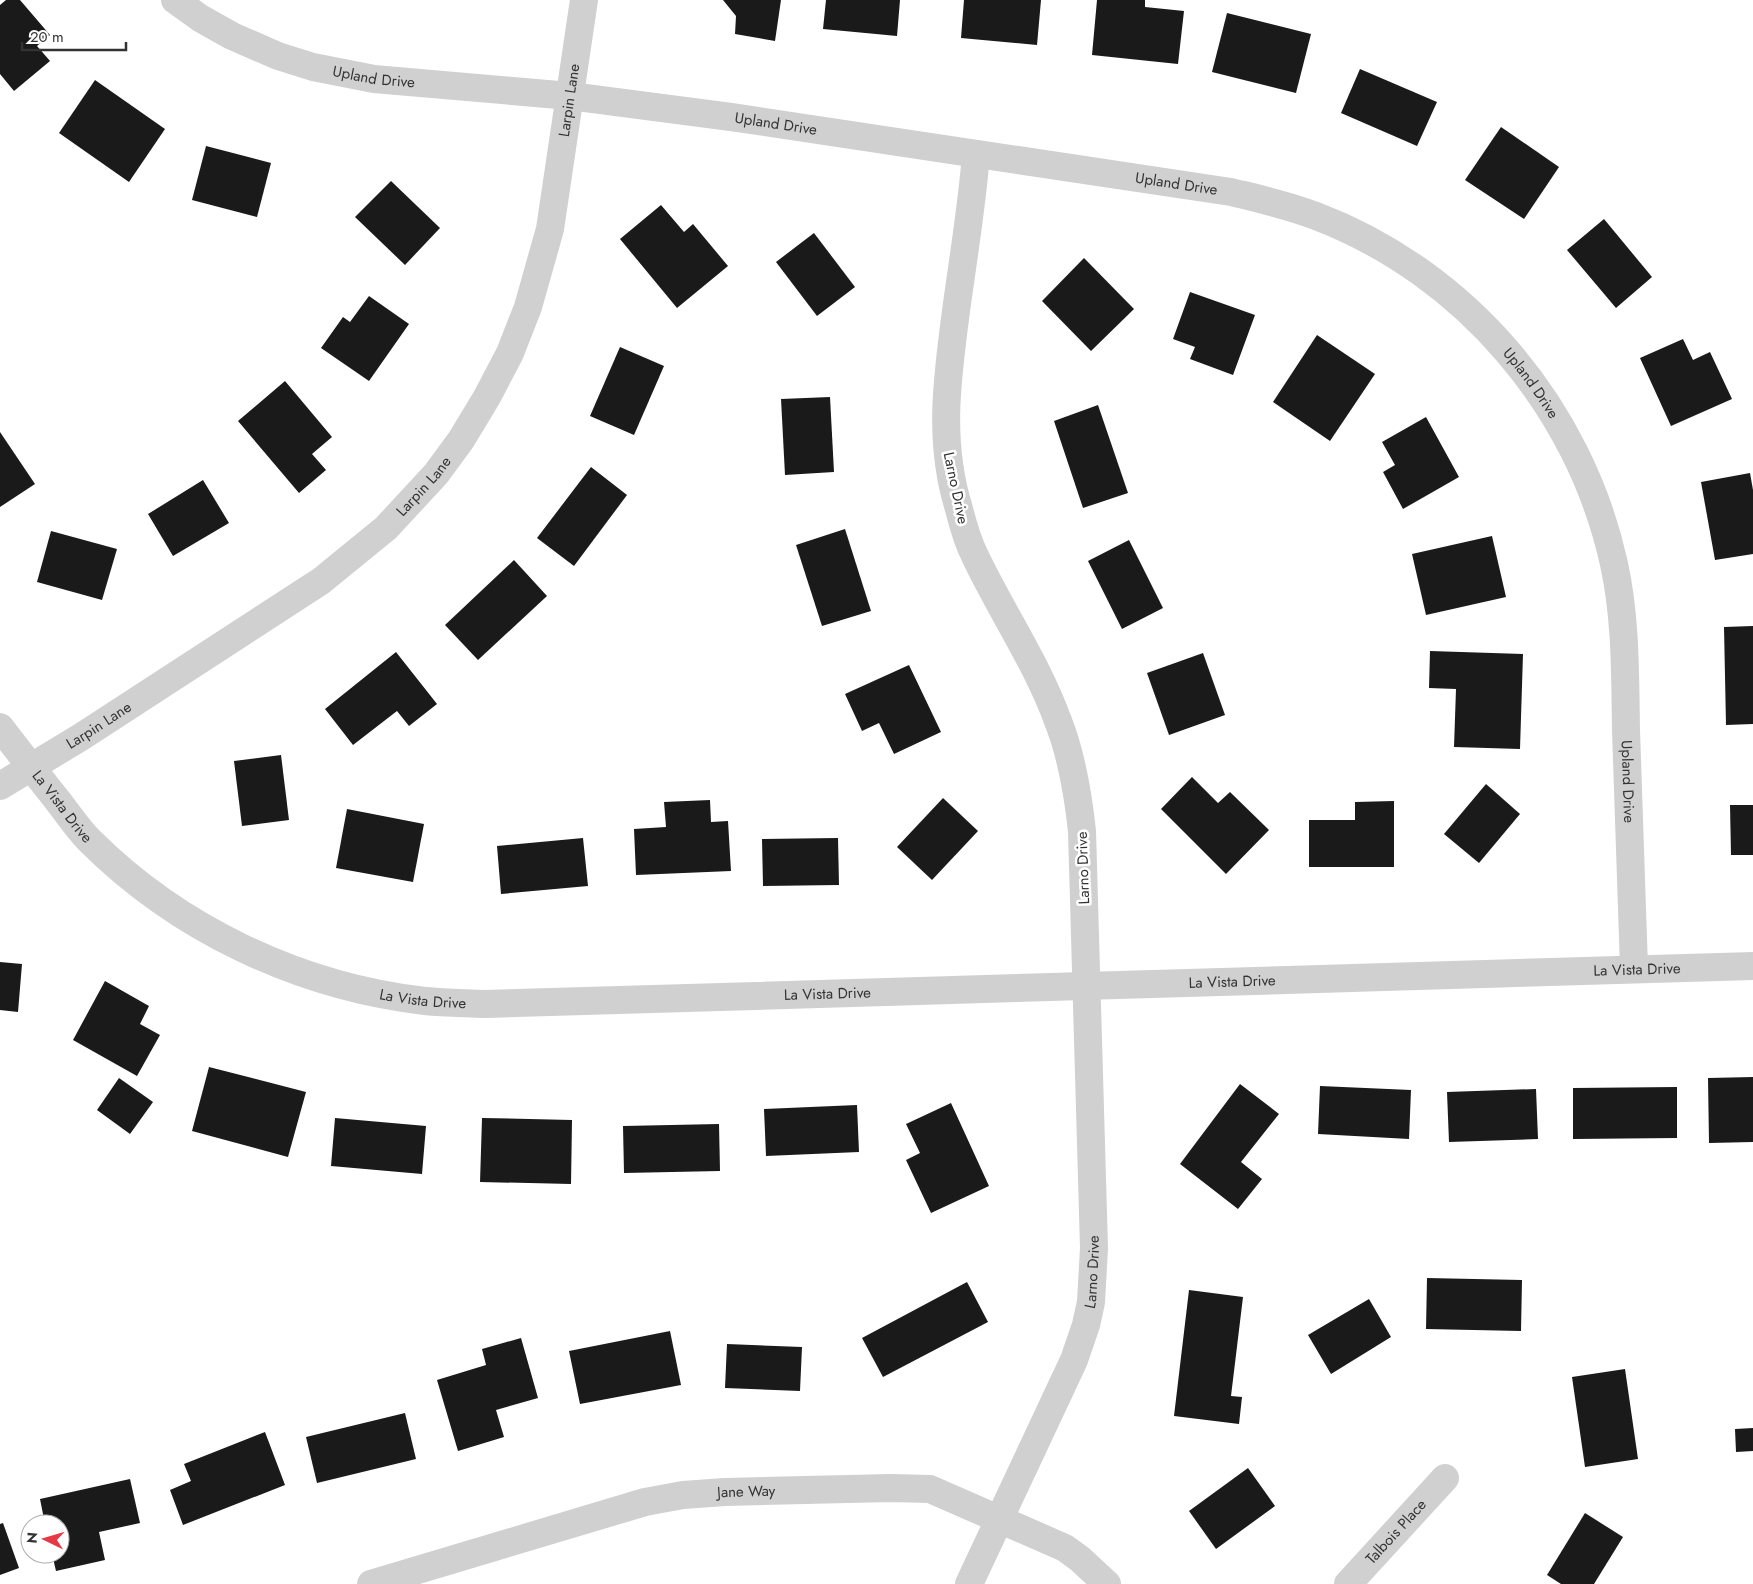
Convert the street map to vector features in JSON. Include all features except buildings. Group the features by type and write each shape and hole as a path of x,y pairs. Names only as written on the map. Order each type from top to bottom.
{"street":[{"name":"Upland Drive","path":"175,0 200,18 232,36 278,56 313,67 374,79 570,96 741,119 1231,192 1275,202 1317,216 1374,243 1428,277 1476,318 1519,364 1552,411 1579,460 1600,512 1614,566 1623,634 1634,968"},
{"name":"Larpin Lane","path":"0,786 81,738 321,581 386,528 436,474 461,440 487,398 510,354 528,307 550,229 584,0"},
{"name":"Larno Drive","path":"969,1584 1074,1360 1086,1325 1091,1302 1094,1248 1082,831 1077,788 1059,722 974,554 958,508 948,460 945,423 946,380 973,188 976,154"},
{"name":"La Vista Drive","path":"0,727 87,838 121,870 165,903 216,935 266,959 312,977 371,992 425,1001 485,1004 1634,968 1753,966"},
{"name":"Talbois Place","path":"1348,1584 1445,1478"},
{"name":"Jane Way","path":"371,1584 645,1502 683,1495 725,1492 891,1488 930,1489 1064,1548 1080,1559 1107,1584"}]}
